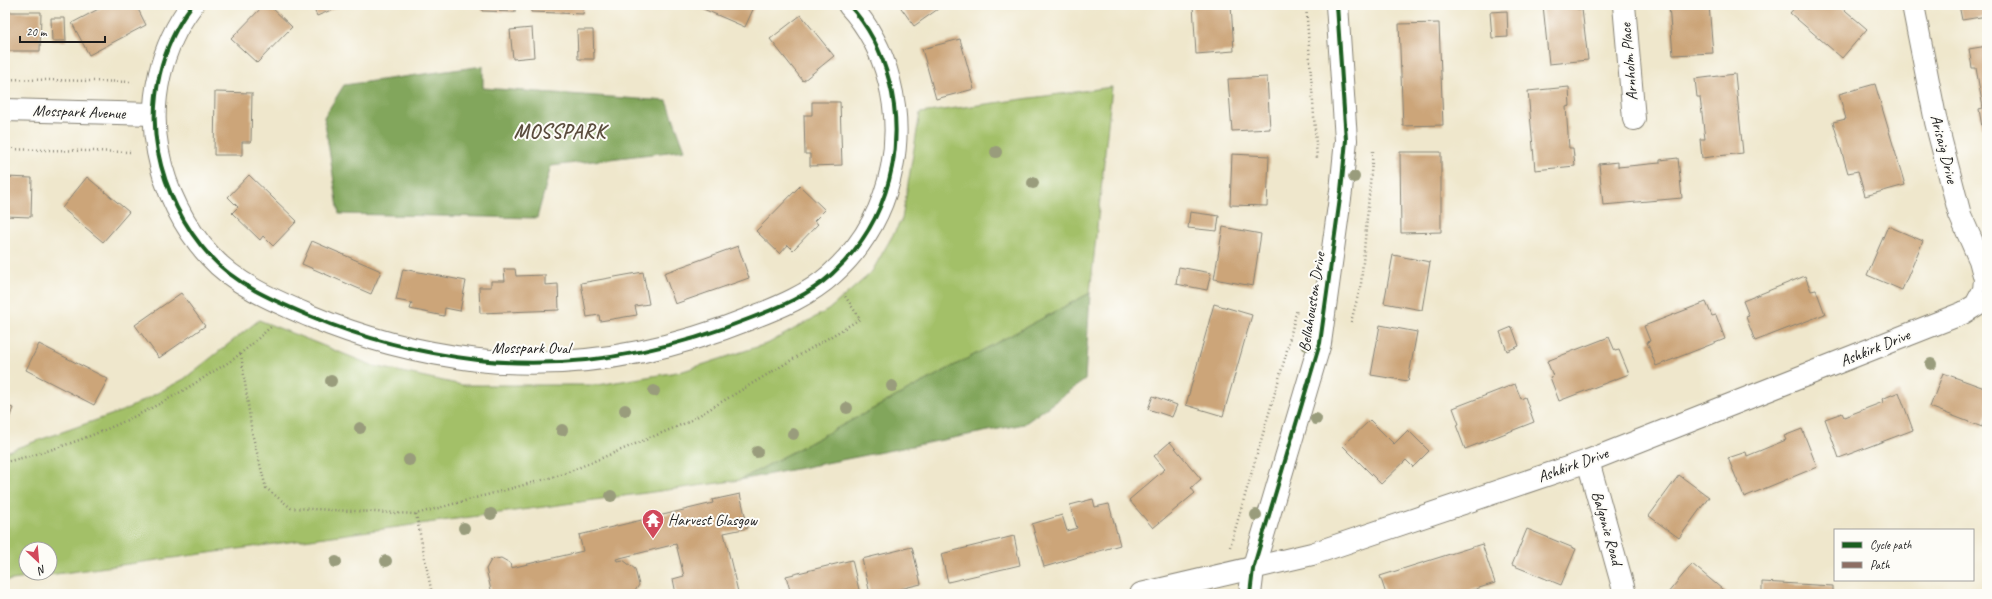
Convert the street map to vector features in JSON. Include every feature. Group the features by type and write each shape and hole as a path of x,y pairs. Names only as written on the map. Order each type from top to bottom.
{"street":[{"name":"Mosspark Oval","path":"192,5 182,18 169,46 158,83 154,114 160,165 181,214 194,236 211,257 227,272 255,291 335,327 373,339 420,351 478,360 523,362 571,362 621,357 656,349 708,334 774,309 804,294 831,274 869,231 881,205 894,155 896,130 893,104 885,67 874,41 849,5"},
{"name":"Bellahouston Drive","path":"1250,594 1253,569 1320,343 1341,191 1346,140 1338,5"},
{"name":"Arnholm Place","path":"1624,5 1634,119"},
{"name":"Arisaig Drive","path":"1913,5 1936,122 1960,215 1980,260 1986,279 1984,290"},
{"name":"Mosspark Avenue","path":"5,110 154,114"},
{"name":"Ashkirk Drive","path":"1141,594 1312,554 1588,461 1963,313 1976,305 1984,290"},
{"name":"Balgonie Road","path":"1588,461 1625,594"}],"path":[{"path":"1306,5 1317,164"},
{"path":"5,79 158,83"},
{"path":"5,149 158,152"},
{"path":"241,354 252,432 266,488 291,508 416,514 561,475 688,422 860,319 831,274"},
{"path":"1222,576 1285,358 1298,305"},
{"path":"5,462 32,456 87,437 139,414 186,390 241,354 291,308"},
{"path":"416,514 432,594"}],"green space":[{"path":"483,66 483,88 667,101 685,150 551,166 537,218 339,214 324,117 344,85"},
{"path":"1112,87 1090,293 740,480 58,574 58,541 18,541 18,579 5,581 5,452 125,410 184,379 259,320 374,366 462,385 598,385 683,371 769,343 828,310 871,273 902,219 920,113"},
{"path":"1090,293 1085,380 1024,424 740,480"}],"building":[{"path":"106,5 136,5 146,25 89,55 72,23"},
{"path":"264,5 269,5 292,27 257,63 231,39"},
{"path":"312,5 343,5 317,16"},
{"path":"482,5 515,5 515,12 482,11"},
{"path":"531,5 584,5 583,14 531,12"},
{"path":"694,5 755,5 745,27"},
{"path":"899,5 935,5 938,9 914,26"},
{"path":"1193,5 1231,5 1234,51 1196,54"},
{"path":"1543,5 1576,5 1577,9 1582,9 1588,60 1549,64"},
{"path":"1669,5 1709,5 1713,53 1673,55"},
{"path":"1797,5 1839,5 1867,29 1842,58 1790,13"},
{"path":"1959,5 1987,5 1987,16 1962,20"},
{"path":"1507,11 1508,37 1492,38 1490,12"},
{"path":"5,12 41,12 40,51 5,51"},
{"path":"801,15 834,56 803,81 770,39"},
{"path":"51,18 65,18 66,41 52,41"},
{"path":"1439,23 1443,125 1403,126 1399,24"},
{"path":"532,28 534,57 513,59 510,30"},
{"path":"577,30 593,30 594,59 578,59"},
{"path":"960,39 974,89 936,99 922,49"},
{"path":"1987,46 1987,127 1982,127 1979,109 1983,108 1976,68 1972,68 1969,49"},
{"path":"1735,74 1743,153 1702,158 1700,139 1705,139 1700,97 1697,97 1695,79"},
{"path":"1267,77 1270,129 1232,131 1228,79"},
{"path":"1875,84 1905,185 1865,196 1858,171 1848,173 1833,122 1846,119 1839,94"},
{"path":"1569,87 1570,106 1566,107 1569,148 1573,148 1575,166 1535,170 1528,91"},
{"path":"215,92 252,93 251,142 242,142 242,155 214,155"},
{"path":"812,102 840,102 842,165 810,166 810,154 805,154 804,115 812,115"},
{"path":"1400,152 1441,152 1441,232 1401,233"},
{"path":"1232,154 1269,156 1267,206 1230,205"},
{"path":"1678,158 1682,198 1603,205 1599,164 1618,162 1618,167 1660,163 1660,160"},
{"path":"249,175 297,221 273,246 263,236 260,240 232,213 238,207 228,197"},
{"path":"5,177 32,178 31,217 5,216"},
{"path":"87,177 129,212 103,242 62,208"},
{"path":"800,186 825,210 814,221 818,224 793,250 788,245 780,254 756,231"},
{"path":"1190,212 1219,216 1217,231 1188,228"},
{"path":"1888,226 1923,241 1902,290 1867,275"},
{"path":"1223,227 1261,234 1253,286 1214,279"},
{"path":"312,241 381,271 371,294 302,264"},
{"path":"738,246 749,278 675,304 664,273"},
{"path":"1393,255 1430,262 1422,310 1384,303"},
{"path":"1179,267 1211,273 1207,290 1176,284"},
{"path":"403,269 466,281 460,311 445,308 444,316 410,309 412,303 396,300"},
{"path":"504,269 515,269 516,276 545,275 545,285 558,284 559,310 480,313 479,287 491,287 491,281 505,281"},
{"path":"643,272 649,304 635,306 637,315 600,321 599,315 587,317 581,283"},
{"path":"1805,276 1811,291 1816,290 1825,314 1755,341 1746,317 1749,316 1743,301"},
{"path":"181,293 205,326 159,358 135,325"},
{"path":"1706,302 1712,316 1716,315 1725,339 1656,366 1647,342 1650,341 1644,326"},
{"path":"1214,304 1252,315 1223,416 1186,405"},
{"path":"1380,325 1417,332 1408,381 1371,375"},
{"path":"1512,327 1519,346 1507,351 1500,332"},
{"path":"1609,337 1615,351 1619,350 1629,374 1559,401 1550,377 1553,376 1547,361"},
{"path":"39,344 108,379 94,405 26,370"},
{"path":"1943,373 1987,389 1987,414 1982,427 1930,407"},
{"path":"1515,384 1521,399 1525,397 1534,422 1465,449 1456,425 1459,424 1453,408"},
{"path":"1899,392 1913,430 1839,458 1825,419 1842,413 1844,417 1883,402 1882,399"},
{"path":"1153,396 1177,405 1172,417 1148,409"},
{"path":"5,405 13,408 5,429"},
{"path":"1370,420 1394,444 1408,430 1429,451 1413,467 1406,460 1381,484 1343,446"},
{"path":"1802,429 1817,467 1744,497 1728,458 1746,452 1747,456 1786,440 1784,436"},
{"path":"1170,442 1201,479 1191,488 1195,493 1153,528 1129,500 1165,469 1154,456"},
{"path":"1679,475 1709,497 1679,538 1649,516"},
{"name":"Harvest Glasgow","path":"740,494 748,528 724,533 738,592 736,594 676,594 673,579 684,576 676,544 616,559 617,561 623,560 635,569 639,585 633,594 492,594 486,569 491,560 501,558 510,563 511,568 583,551 579,535 713,503 712,500"},
{"path":"1093,499 1095,507 1109,504 1120,545 1044,567 1032,524 1062,515 1067,531 1077,528 1070,505"},
{"path":"1527,529 1576,549 1561,585 1512,565"},
{"path":"1014,536 1020,565 948,582 941,554"},
{"path":"1482,544 1495,583 1460,594 1386,594 1380,576"},
{"path":"912,547 921,584 879,594 870,594 862,559"},
{"path":"852,560 860,594 791,594 786,576"},
{"path":"1692,564 1728,594 1667,594"},
{"path":"1762,582 1833,586 1833,594 1762,594"},
{"path":"1860,591 1890,593 1890,594 1860,594"}],"cycle path":[{"path":"192,5 181,21 165,56 156,94 155,133 161,166 171,194 184,221 210,256 232,276 244,284 270,298 351,332 414,349 456,357 513,363 548,363 617,356 685,341 718,330 794,300 814,288 843,263 863,238 878,212 884,197 892,167 895,146 894,103 883,60 874,40 849,5"},
{"path":"1250,594 1253,569 1320,343 1341,191 1346,140 1337,5"}],"place":[{"name":"Harvest Glasgow","path":"653,540"}],"district":[{"name":"MOSSPARK","path":"560,131"}]}
